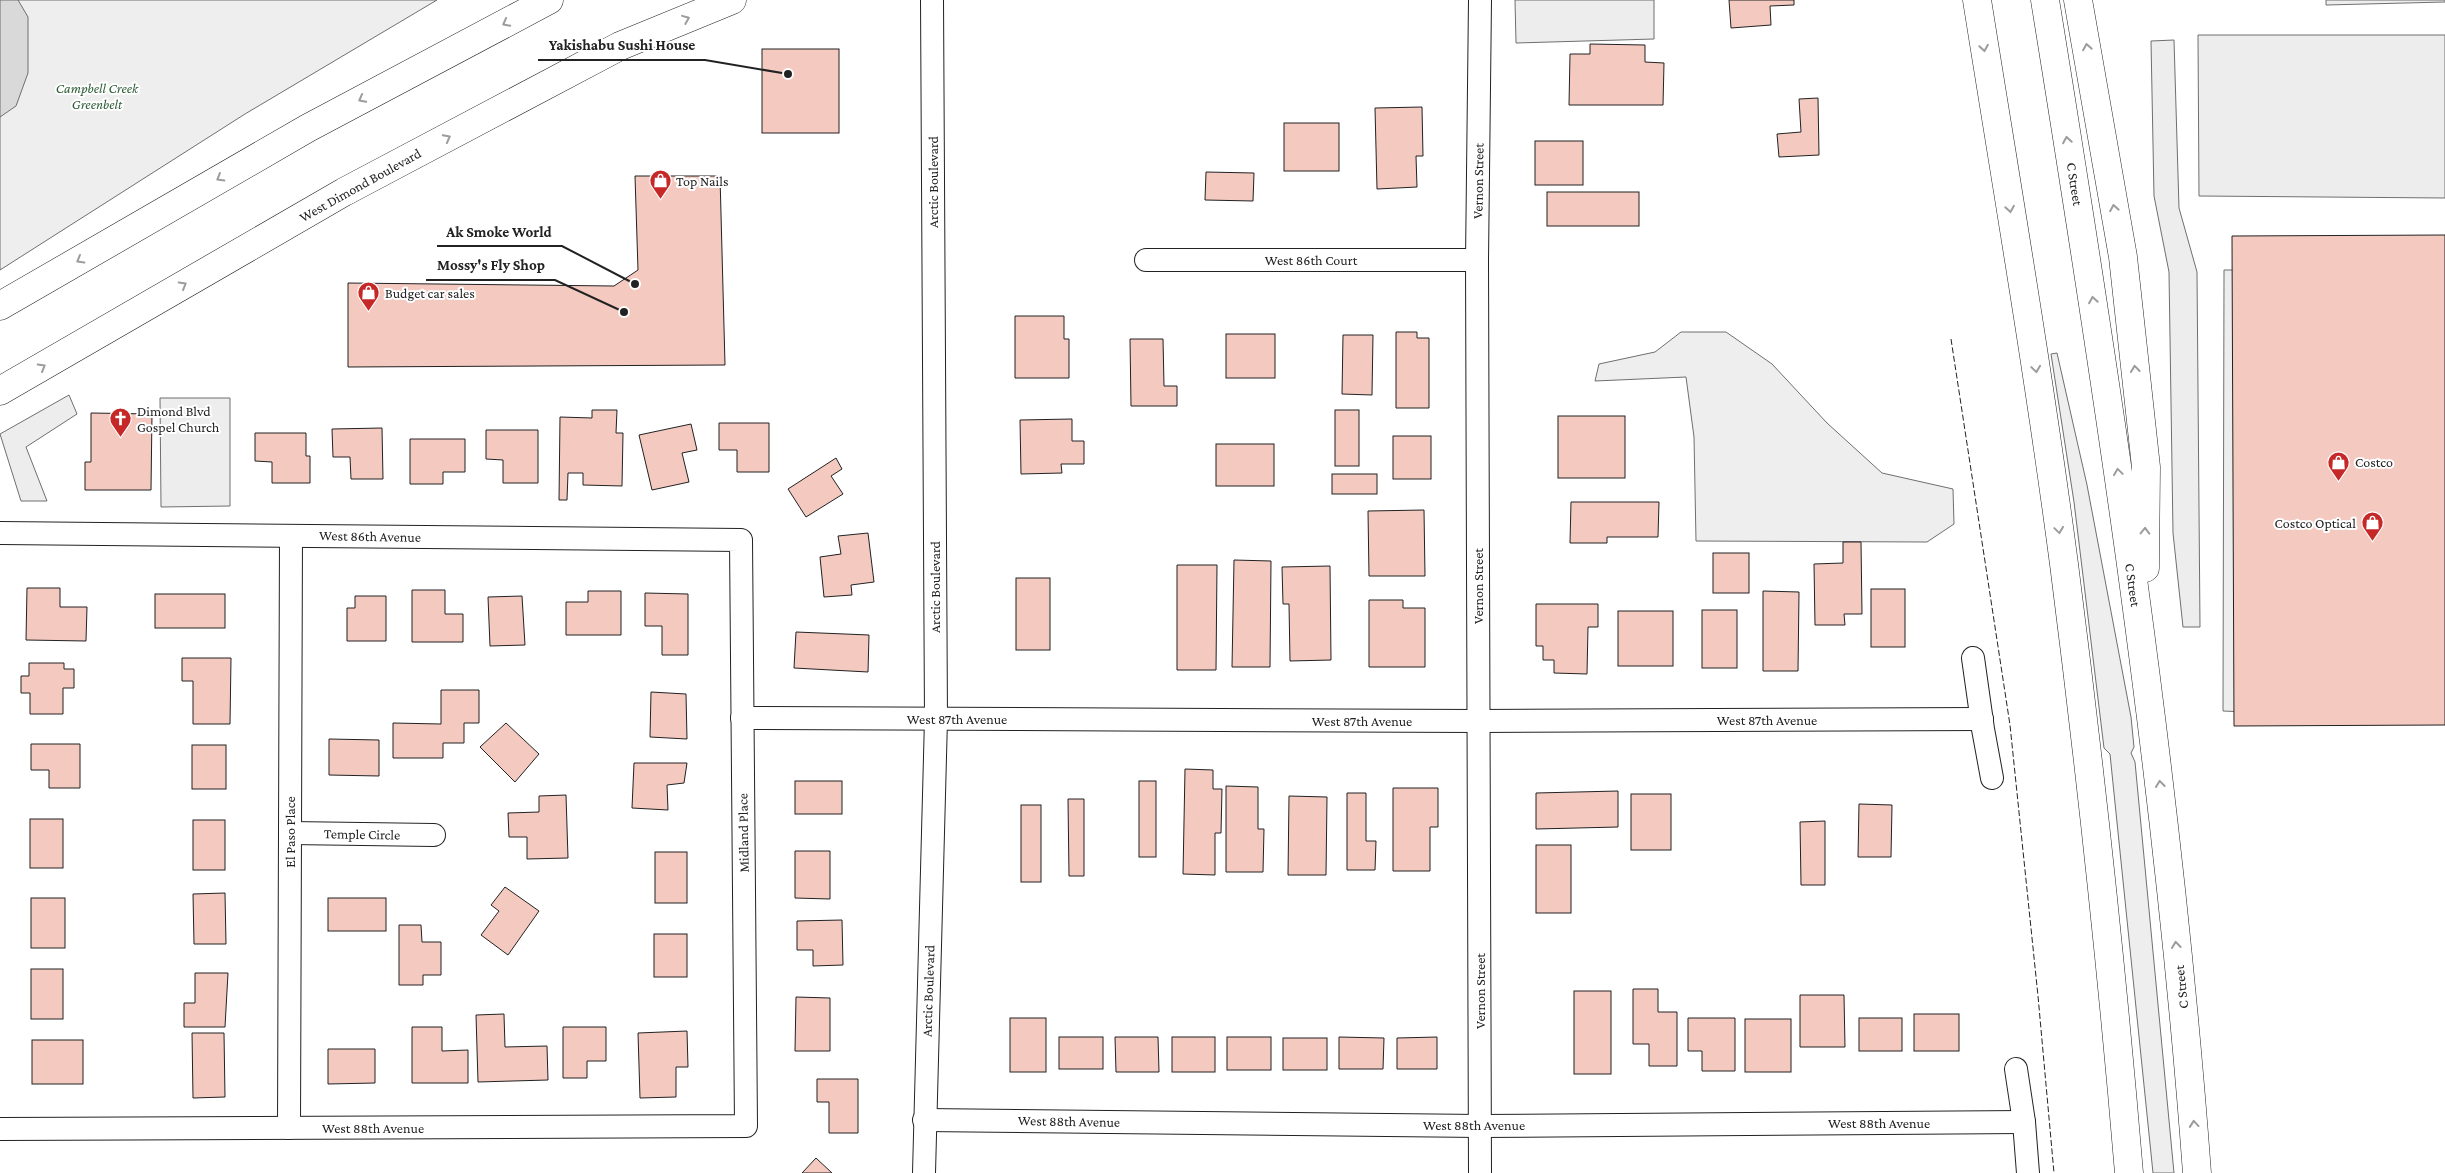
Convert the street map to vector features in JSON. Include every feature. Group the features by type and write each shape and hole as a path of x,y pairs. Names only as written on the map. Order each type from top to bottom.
{"main road":[{"path":"0,306 308,128 549,0"},
{"name":"West Dimond Boulevard","path":"0,391 344,192 620,46 732,0"},
{"path":"1976,0 2035,362 2065,572 2107,938 2129,1173"},
{"name":"C Street","path":"2045,0 2100,348 2160,787 2198,1173"},
{"path":"2078,0 2123,257 2146,467 2144,667"}],"street":[{"name":"Arctic Boulevard","path":"924,1173 936,719 932,0"},
{"name":"Vernon Street","path":"1480,0 1477,260 1480,1173"},
{"name":"West 86th Court","path":"1146,260 1477,260"},
{"name":"West 86th Avenue","path":"0,533 741,540"},
{"name":"El Paso Place","path":"289,1128 291,536"},
{"name":"Midland Place","path":"741,540 746,1126"},
{"path":"1973,658 1992,778"},
{"name":"West 87th Avenue","path":"742,718 1479,721 1982,719"},
{"name":"Temple Circle","path":"290,833 434,835"},
{"path":"2016,1069 2024,1122 2028,1173"},
{"name":"West 88th Avenue","path":"924,1120 1480,1126 2024,1122"},
{"name":"West 88th Avenue","path":"0,1129 746,1126"}],"green space":[{"name":"Campbell Creek Greenbelt","path":"0,0 437,0 245,114 0,270"},
{"path":"1681,332 1726,332 1772,364 1827,423 1882,473 1953,489 1954,524 1927,542 1696,541 1694,437 1686,377 1595,381 1599,364 1655,352"},
{"path":"2057,353 2087,485 2131,717 2134,747 2131,753 2135,762 2174,1173 2153,1173 2110,754 2104,748 2074,502 2051,354"}],"shaded area":[{"path":"0,0 18,0 28,17 28,73 16,106 0,117"},
{"path":"1515,0 1654,0 1654,39 1516,43"},
{"path":"2326,0 2445,0 2445,2 2326,5"},
{"path":"2198,35 2445,35 2445,198 2199,196"},
{"path":"2174,40 2179,208 2197,272 2200,627 2183,627 2173,533 2169,272 2154,196 2151,41"},
{"path":"2224,270 2246,270 2246,712 2223,711"},
{"path":"69,395 77,414 26,447 47,501 21,501 0,434"},
{"path":"160,398 230,398 230,506 161,507"}],"building":[{"path":"1729,0 1794,0 1794,5 1770,6 1771,25 1731,28"},
{"path":"1590,44 1645,45 1645,62 1664,63 1663,105 1569,105 1570,54 1590,54"},
{"path":"762,49 839,49 839,133 762,133"},
{"path":"1818,98 1819,155 1779,157 1777,134 1801,132 1799,99"},
{"path":"1422,107 1423,156 1416,156 1417,187 1377,189 1375,108"},
{"path":"1284,123 1339,123 1339,171 1284,171"},
{"path":"1535,141 1583,141 1583,185 1535,185"},
{"path":"1206,172 1254,173 1253,201 1205,200"},
{"path":"635,176 720,176 725,365 348,367 348,283 614,286 638,270"},
{"path":"1547,192 1639,192 1639,226 1547,226"},
{"name":"Costco","path":"2445,235 2445,725 2234,726 2232,236"},
{"path":"1015,316 1064,316 1064,339 1069,339 1069,378 1015,378"},
{"path":"1396,332 1417,332 1417,338 1429,338 1429,408 1396,408"},
{"path":"1226,334 1275,334 1275,378 1226,378"},
{"path":"1343,335 1373,335 1372,395 1342,394"},
{"path":"1130,339 1163,339 1164,386 1177,386 1177,406 1131,406"},
{"path":"592,410 617,410 616,433 623,433 622,486 583,485 583,473 568,473 567,500 559,500 560,417 592,418"},
{"path":"1335,410 1359,410 1359,466 1335,466"},
{"name":"Dimond Blvd Gospel Church","path":"91,413 152,414 151,490 85,490 85,462 91,462"},
{"path":"1558,416 1625,416 1625,478 1558,478"},
{"path":"1072,419 1072,441 1084,441 1084,464 1061,464 1062,473 1021,474 1020,420"},
{"path":"719,423 769,423 769,472 737,472 737,450 719,450"},
{"path":"691,424 697,450 682,453 689,482 652,490 639,435"},
{"path":"382,428 383,479 351,479 350,457 333,457 332,429"},
{"path":"486,430 538,430 538,483 503,483 503,460 486,459"},
{"path":"255,433 306,433 306,456 310,456 310,483 272,483 272,462 255,461"},
{"path":"1393,436 1431,436 1431,479 1393,479"},
{"path":"410,439 465,439 465,472 443,472 443,484 410,484"},
{"path":"1216,444 1274,444 1274,486 1216,486"},
{"path":"836,458 842,469 831,476 843,494 806,517 788,489"},
{"path":"1332,474 1377,474 1377,494 1332,494"},
{"path":"1571,502 1659,502 1658,537 1607,537 1607,543 1570,543"},
{"path":"1424,510 1425,576 1369,576 1368,511"},
{"path":"868,533 874,582 851,585 852,595 824,597 820,557 841,554 838,536"},
{"path":"1843,542 1861,542 1862,614 1844,614 1845,625 1815,625 1814,564 1843,563"},
{"path":"1713,553 1749,553 1749,593 1713,593"},
{"path":"1234,560 1271,561 1270,667 1232,667"},
{"path":"1177,565 1217,565 1216,670 1177,670"},
{"path":"1330,566 1331,660 1290,661 1289,604 1283,604 1282,567"},
{"path":"1016,578 1050,578 1050,650 1016,650"},
{"path":"27,588 60,588 60,607 87,607 86,641 26,640"},
{"path":"1871,589 1905,589 1905,647 1871,647"},
{"path":"412,590 445,590 445,614 463,614 463,642 412,642"},
{"path":"588,591 621,591 621,635 566,635 566,602 588,602"},
{"path":"1763,591 1799,592 1798,671 1763,671"},
{"path":"645,593 688,594 688,655 662,655 662,626 645,626"},
{"path":"155,594 225,594 225,628 155,628"},
{"path":"355,596 386,596 386,641 347,641 347,608 355,608"},
{"path":"522,596 525,645 490,646 488,597"},
{"path":"1369,600 1403,600 1403,608 1425,608 1425,667 1369,667"},
{"path":"1536,604 1598,604 1598,627 1588,627 1587,674 1554,673 1554,660 1543,660 1543,646 1536,646"},
{"path":"1702,610 1737,610 1737,668 1702,668"},
{"path":"1618,611 1673,611 1673,666 1618,666"},
{"path":"796,632 869,635 868,672 794,668"},
{"path":"182,658 231,658 230,724 193,724 193,681 182,681"},
{"path":"29,663 64,663 64,669 74,669 74,688 63,688 63,714 30,714 30,693 21,693 21,676 29,676"},
{"path":"441,690 479,690 479,723 464,723 464,743 443,743 443,758 393,758 393,723 441,724"},
{"path":"651,692 686,694 687,739 650,737"},
{"path":"506,723 539,754 515,782 480,747"},
{"path":"329,739 379,740 379,776 329,775"},
{"path":"31,744 80,744 80,788 49,788 49,770 31,770"},
{"path":"192,745 226,745 226,789 192,789"},
{"path":"634,763 687,763 684,783 667,785 668,810 632,808"},
{"path":"1185,769 1213,770 1213,789 1222,789 1221,833 1215,833 1215,875 1183,874"},
{"path":"795,781 842,781 842,814 795,814"},
{"path":"1139,781 1156,781 1156,857 1139,857"},
{"path":"1226,786 1258,787 1258,829 1264,829 1263,872 1226,872"},
{"path":"1393,788 1438,788 1438,827 1430,827 1430,871 1393,871"},
{"path":"1618,791 1618,827 1536,829 1536,793"},
{"path":"1347,793 1366,793 1366,841 1376,841 1375,870 1347,870"},
{"path":"1631,794 1671,794 1671,850 1631,850"},
{"path":"566,795 568,858 527,859 527,837 509,837 508,813 539,812 539,796"},
{"path":"1289,796 1327,797 1326,875 1288,875"},
{"path":"1068,799 1084,799 1084,876 1069,876"},
{"path":"1859,804 1892,805 1891,857 1858,857"},
{"path":"1021,805 1041,805 1041,882 1021,882"},
{"path":"30,819 63,819 63,868 30,868"},
{"path":"193,820 225,820 225,870 193,870"},
{"path":"1825,821 1825,885 1801,885 1800,822"},
{"path":"1536,845 1571,845 1571,913 1536,913"},
{"path":"795,851 830,851 830,899 795,898"},
{"path":"655,852 687,852 687,903 655,903"},
{"path":"505,887 539,911 508,955 481,935 499,911 491,905"},
{"path":"225,893 226,944 194,944 193,894"},
{"path":"31,898 65,898 65,948 31,948"},
{"path":"328,898 386,898 386,931 328,931"},
{"path":"842,920 843,965 813,966 813,950 797,950 797,921"},
{"path":"399,925 421,925 422,942 441,942 441,975 423,975 423,985 399,985"},
{"path":"654,934 687,934 687,977 654,977"},
{"path":"31,969 63,969 63,1019 31,1019"},
{"path":"195,973 228,973 225,1027 184,1027 184,1003 195,1003"},
{"path":"1633,989 1658,989 1658,1012 1677,1012 1677,1066 1649,1066 1649,1044 1633,1044"},
{"path":"1574,991 1611,991 1611,1074 1574,1074"},
{"path":"1800,995 1844,995 1845,1047 1800,1047"},
{"path":"796,997 830,998 830,1051 795,1051"},
{"path":"504,1014 505,1047 547,1046 548,1080 478,1082 476,1015"},
{"path":"1914,1014 1959,1014 1959,1051 1914,1051"},
{"path":"1010,1018 1046,1018 1046,1072 1010,1072"},
{"path":"1688,1018 1735,1018 1735,1071 1702,1071 1702,1051 1688,1051"},
{"path":"1859,1018 1902,1018 1902,1051 1859,1051"},
{"path":"1745,1019 1791,1019 1791,1072 1745,1072"},
{"path":"412,1027 442,1027 442,1051 468,1050 468,1083 412,1083"},
{"path":"563,1027 606,1027 606,1061 587,1061 587,1078 563,1078"},
{"path":"687,1031 688,1067 676,1067 676,1097 640,1098 638,1033"},
{"path":"192,1033 224,1033 225,1097 193,1098"},
{"path":"1059,1037 1103,1037 1103,1069 1059,1069"},
{"path":"1115,1037 1158,1037 1159,1072 1116,1072"},
{"path":"1172,1037 1215,1037 1215,1072 1172,1072"},
{"path":"1227,1037 1271,1037 1271,1070 1227,1070"},
{"path":"1339,1037 1384,1038 1383,1069 1339,1069"},
{"path":"1437,1037 1437,1069 1397,1069 1397,1038"},
{"path":"1283,1038 1327,1038 1327,1070 1283,1070"},
{"path":"32,1040 83,1040 83,1084 32,1084"},
{"path":"328,1049 375,1049 375,1083 328,1084"},
{"path":"817,1079 858,1079 858,1133 829,1133 829,1102 817,1102"},
{"path":"816,1158 832,1173 802,1173"}],"fence":[{"path":"1951,339 2010,725 2054,1173"}],"place":[{"name":"Yakishabu Sushi House","path":"788,74"},
{"name":"Top Nails","path":"660,200"},
{"name":"Ak Smoke World","path":"635,284"},
{"name":"Budget car sales","path":"369,312"},
{"name":"Mossy's Fly Shop","path":"624,312"},
{"name":"Dimond Blvd Gospel Church","path":"121,438"},
{"name":"Costco","path":"2339,481"},
{"name":"Costco Optical","path":"2372,542"}]}
